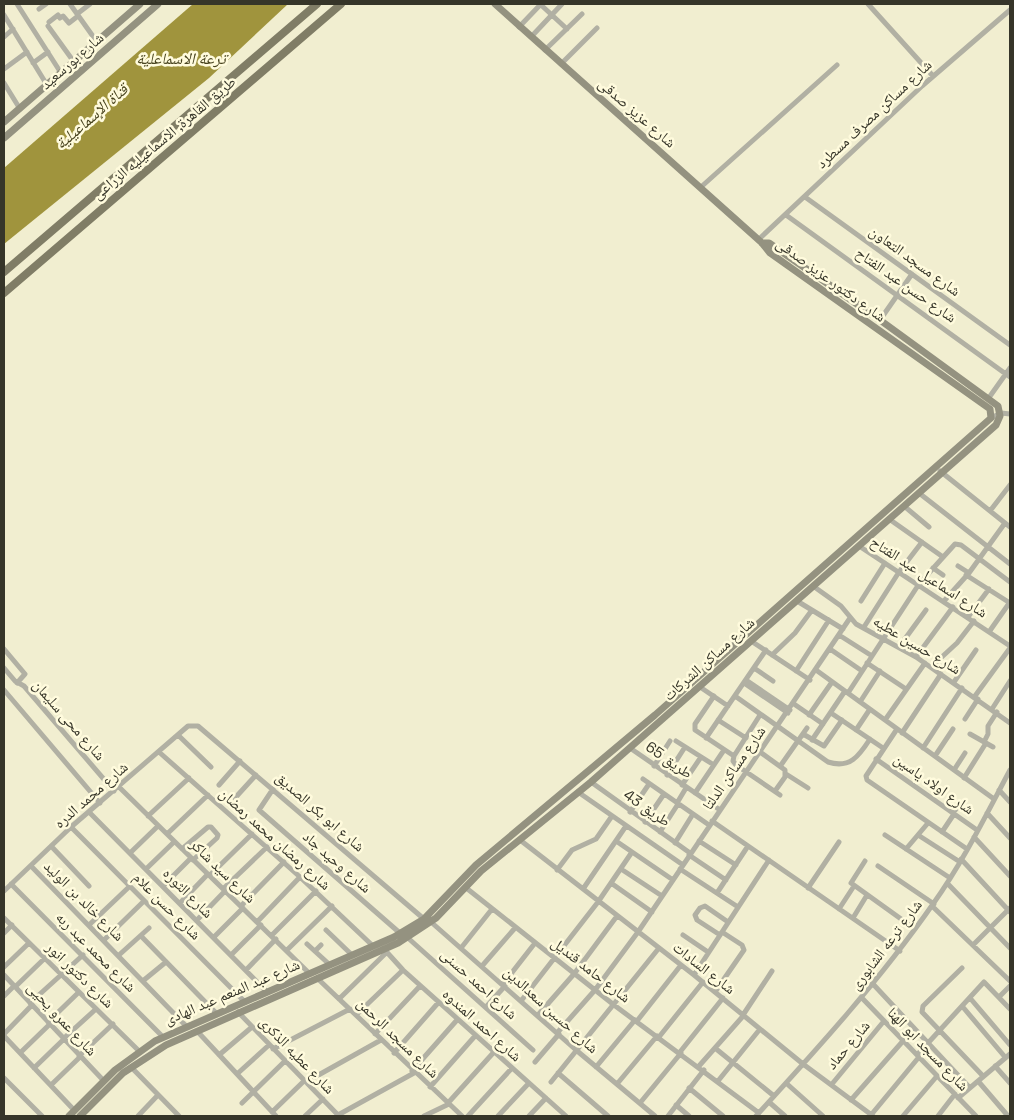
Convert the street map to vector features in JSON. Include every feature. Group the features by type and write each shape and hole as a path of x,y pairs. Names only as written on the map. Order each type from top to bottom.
{"main road":[{"name":"طريق القاهرة, الاسماعيليه الزراعى","path":"4,272 317,4"},
{"name":"طريق القاهرة, الاسماعيليه الزراعى","path":"4,293 341,4"}],"street":[{"path":"17,4 61,73"},
{"path":"39,9 46,4"},
{"path":"70,4 97,42"},
{"path":"74,62 49,24 58,15 60,18 64,16 69,23 90,4"},
{"name":"شارع بورسعيد","path":"4,138 158,4"},
{"path":"519,27 540,4 567,29"},
{"path":"531,37 562,4"},
{"path":"868,4 933,76"},
{"name":"شارع بورسعيد","path":"4,122 137,5"},
{"name":"شارع عزيز صدقى","path":"500,5 519,27 701,187 760,242"},
{"name":"شارع مساكن مصرف مسطرد","path":"760,242 933,76 1010,10"},
{"path":"545,50 582,14"},
{"path":"4,15 47,85"},
{"path":"561,64 597,28"},
{"path":"4,37 12,29"},
{"path":"4,69 27,52"},
{"path":"33,63 48,52"},
{"path":"701,187 837,65"},
{"path":"4,83 20,109"},
{"name":"شارع مسجد التعاون","path":"805,197 1010,345"},
{"name":"شارع حسن عبد الفتاح","path":"786,216 1008,375"},
{"name":"شارع دكتور عزيز صدقى","path":"760,242 769,243 880,320 998,406 1001,413"},
{"name":"شارع دكتور عزيز صدقى","path":"760,242 770,253 990,409 991,418"},
{"path":"880,320 912,274"},
{"path":"988,399 1008,375 1010,368"},
{"path":"991,418 1001,413 1010,414"},
{"name":"شارع مساكن الشركات","path":"424,919 476,865 700,686 797,601 996,425 1001,413"},
{"name":"شارع مساكن الشركات","path":"432,922 464,887 630,748 658,718 991,418"},
{"path":"935,467 1010,527"},
{"path":"990,511 1010,485"},
{"path":"919,493 1010,564"},
{"path":"904,506 929,527"},
{"path":"889,519 943,557"},
{"path":"944,601 988,548 1004,523"},
{"path":"864,627 899,572 922,542"},
{"path":"812,740 862,671 919,584 953,546 958,544 1010,582"},
{"name":"شارع اسماعيل عبد الفتاح","path":"859,546 1009,644"},
{"path":"861,601 885,563"},
{"path":"958,566 1010,603 989,632"},
{"path":"933,568 943,575"},
{"name":"شارع حسين عطيه","path":"814,586 841,606 850,618 925,662 1010,723"},
{"path":"968,617 989,589"},
{"path":"797,601 829,620 872,656"},
{"path":"916,657 953,607"},
{"path":"772,655 795,633 812,610"},
{"path":"899,647 926,610"},
{"name":"شارع مساكن الدلتا","path":"535,1062 595,990 638,932 710,823 789,712 850,618"},
{"path":"796,670 829,620"},
{"path":"931,667 957,643 974,621"},
{"path":"751,641 810,680"},
{"path":"965,719 1009,644"},
{"path":"4,649 25,674 17,683"},
{"path":"830,649 862,671"},
{"path":"706,738 766,650"},
{"path":"954,682 976,650"},
{"path":"885,720 925,662"},
{"path":"867,663 906,689"},
{"name":"شارع محى سليمان","path":"4,668 17,683 24,686 114,791"},
{"path":"754,668 773,681"},
{"path":"816,670 994,799"},
{"path":"860,702 880,672"},
{"path":"902,733 941,674"},
{"path":"745,681 789,712"},
{"path":"964,778 985,743 988,726 994,710 1010,681"},
{"path":"809,715 832,682"},
{"path":"700,686 728,706"},
{"path":"922,748 962,688"},
{"path":"4,690 100,803"},
{"path":"714,696 694,727 695,730 706,738 734,756"},
{"path":"735,696 821,759 836,765 844,764 859,757 870,739"},
{"path":"794,704 823,724"},
{"path":"856,730 870,709"},
{"path":"831,713 884,748"},
{"path":"760,715 734,756 734,763 778,793 786,774"},
{"path":"718,720 746,738"},
{"path":"803,734 824,746 842,720"},
{"name":"شارع محمد الدره","path":"4,891 71,828 188,726 198,726"},
{"name":"شارع ابو بكر الصديق","path":"198,726 424,919"},
{"path":"781,765 807,728"},
{"path":"897,729 866,776 868,782 967,849"},
{"path":"935,756 953,729"},
{"path":"970,734 993,747"},
{"path":"178,735 211,767"},
{"path":"654,766 670,741"},
{"path":"676,741 714,765"},
{"path":"667,775 685,747"},
{"name":"طريق 65","path":"630,748 720,810"},
{"path":"695,793 724,750"},
{"name":"شارع رمضان محمد رمضان","path":"159,752 316,891 373,946"},
{"path":"760,752 781,765 786,774 808,788"},
{"path":"954,770 965,753"},
{"path":"660,832 678,803 684,786 700,757"},
{"name":"شارع اولاد ياسين","path":"876,759 977,830"},
{"path":"219,785 240,761"},
{"name":"شارع ترعه الشابورى","path":"757,1114 862,998 900,951 949,881 1010,770"},
{"path":"235,798 256,775"},
{"path":"148,816 189,778"},
{"path":"642,779 693,814 748,846 900,951"},
{"name":"طريق 43","path":"590,782 726,880"},
{"path":"630,812 650,784"},
{"name":"شارع سيد شاكر","path":"119,787 310,974"},
{"path":"253,814 273,789"},
{"path":"999,790 1010,802"},
{"path":"578,792 717,893 738,906"},
{"path":"645,822 664,794"},
{"path":"167,834 208,795"},
{"path":"942,832 959,805"},
{"name":"شارع وحيد جاد","path":"259,807 259,810 401,934"},
{"name":"شارع الثوره","path":"89,812 268,992"},
{"path":"986,813 1010,838"},
{"path":"675,842 693,814"},
{"path":"557,870 572,850 596,839 612,816"},
{"path":"906,849 928,822"},
{"path":"130,853 158,826"},
{"path":"582,889 626,826"},
{"path":"163,886 217,838 218,835 208,827 182,849"},
{"name":"شارع حسن علام","path":"71,828 245,1002"},
{"path":"180,903 252,834"},
{"path":"885,835 949,881 1010,948"},
{"path":"918,835 960,861 1010,910 973,945"},
{"path":"974,837 1010,876"},
{"name":"شارع السادات","path":"520,840 716,992 803,1064 872,1116"},
{"path":"616,841 673,880"},
{"path":"699,841 736,865"},
{"path":"146,869 174,842"},
{"path":"808,888 839,842"},
{"name":"شارع خالد بن الوليد","path":"51,846 89,886"},
{"path":"717,893 748,846"},
{"path":"197,920 225,889 267,848"},
{"path":"521,1001 598,902 632,852"},
{"path":"694,975 768,860"},
{"path":"865,860 850,882 916,929"},
{"path":"214,938 284,862"},
{"name":"شارع خالد بن الوليد","path":"31,866 119,954 187,1027"},
{"path":"878,866 933,905 1010,981"},
{"path":"621,868 662,896"},
{"path":"231,955 300,877"},
{"path":"611,883 652,912"},
{"name":"شارع محمد عبد ربه","path":"11,884 163,1037"},
{"path":"89,925 130,886"},
{"path":"839,909 854,886"},
{"name":"شارع حامد قنديل","path":"464,887 614,1005 718,1081 757,1114"},
{"path":"246,970 316,891"},
{"path":"853,918 868,895"},
{"path":"104,940 144,901"},
{"path":"287,950 332,906"},
{"path":"716,992 743,952 744,947 699,922 695,915 702,906 728,922"},
{"path":"461,948 492,909"},
{"path":"538,1015 574,974 617,916"},
{"name":"شارع دكتور انور","path":"4,918 140,1051"},
{"name":"شارع عبد المنعم عبد الهادى","path":"69,1116 103,1080 140,1051 163,1037 401,934 424,919"},
{"name":"شارع عبد المنعم عبد الهادى","path":"80,1116 109,1086 132,1067 166,1045 238,1012 385,951 432,922"},
{"name":"شارع حسين سعدالدين","path":"432,922 576,1050 655,1116"},
{"path":"4,933 12,926"},
{"path":"119,954 149,928"},
{"path":"482,966 515,928"},
{"path":"326,930 352,955"},
{"path":"682,935 708,952"},
{"path":"141,936 217,1014"},
{"name":"شارع احمد حسنى","path":"408,938 533,1050"},
{"path":"4,967 29,943"},
{"path":"486,1007 535,943"},
{"path":"307,944 330,965"},
{"path":"315,951 321,945"},
{"path":"551,1082 659,948"},
{"path":"339,998 385,951"},
{"name":"شارع احمد المندوه","path":"385,951 438,1003 563,1115"},
{"path":"74,1110 4,1035 31,1004 83,955"},
{"path":"4,996 45,958"},
{"path":"144,980 166,962"},
{"path":"596,1067 681,965"},
{"path":"962,968 922,1008 922,1012 983,1076"},
{"path":"356,1015 403,970"},
{"path":"668,1116 715,1048 743,1015 772,971"},
{"name":"شارع عمرو يحيى","path":"4,975 103,1080"},
{"name":"شارع مسجد الرحمن","path":"318,978 413,1072 462,1116"},
{"path":"617,1084 703,982"},
{"path":"872,1116 928,1044 984,982 1010,1009"},
{"path":"873,984 970,1088"},
{"path":"376,1034 420,986"},
{"path":"999,997 1010,986"},
{"path":"20,1053 79,992"},
{"path":"640,1103 723,998"},
{"name":"شارع مسجد ابو الهنا","path":"862,998 976,1116"},
{"path":"970,998 1010,1045"},
{"path":"394,1053 438,1003"},
{"path":"938,1116 956,1096 970,1088 1008,1055 962,1006"},
{"path":"237,1074 271,1047 350,1008"},
{"path":"34,1068 96,1009"},
{"name":"شارع عطيه الذكرى","path":"238,1012 339,1116"},
{"path":"339,1116 413,1072 458,1020"},
{"name":"شارع حماد","path":"832,1084 884,1021"},
{"path":"51,1086 112,1024"},
{"path":"219,1054 252,1027"},
{"path":"718,1081 760,1029"},
{"path":"197,1031 274,1114 305,1082 381,1040"},
{"path":"430,1087 476,1036"},
{"path":"852,1100 903,1040"},
{"path":"715,1048 774,1096"},
{"path":"735,1049 740,1054"},
{"path":"424,1116 448,1103 494,1052"},
{"path":"242,1102 285,1061"},
{"path":"995,1066 1010,1083"},
{"path":"132,1067 177,1116"},
{"path":"468,1116 512,1068"},
{"path":"558,1073 608,1116"},
{"path":"903,1116 937,1076"},
{"path":"4,1078 42,1116"},
{"path":"978,1081 1008,1116"},
{"path":"498,1116 529,1083"},
{"path":"786,1083 823,1116"},
{"path":"689,1088 724,1116"},
{"path":"138,1116 158,1095"},
{"path":"529,1116 546,1098"},
{"path":"305,1116 322,1100"},
{"path":"769,1102 785,1116"},
{"path":"676,1106 689,1116"}],"water":[{"name":"ترعة الاسماعلية","path":"193,4 288,4 209,78 4,244 4,168"}],"water label":[{"name":"قناة الإسماعيلية","path":"91,116"}]}
